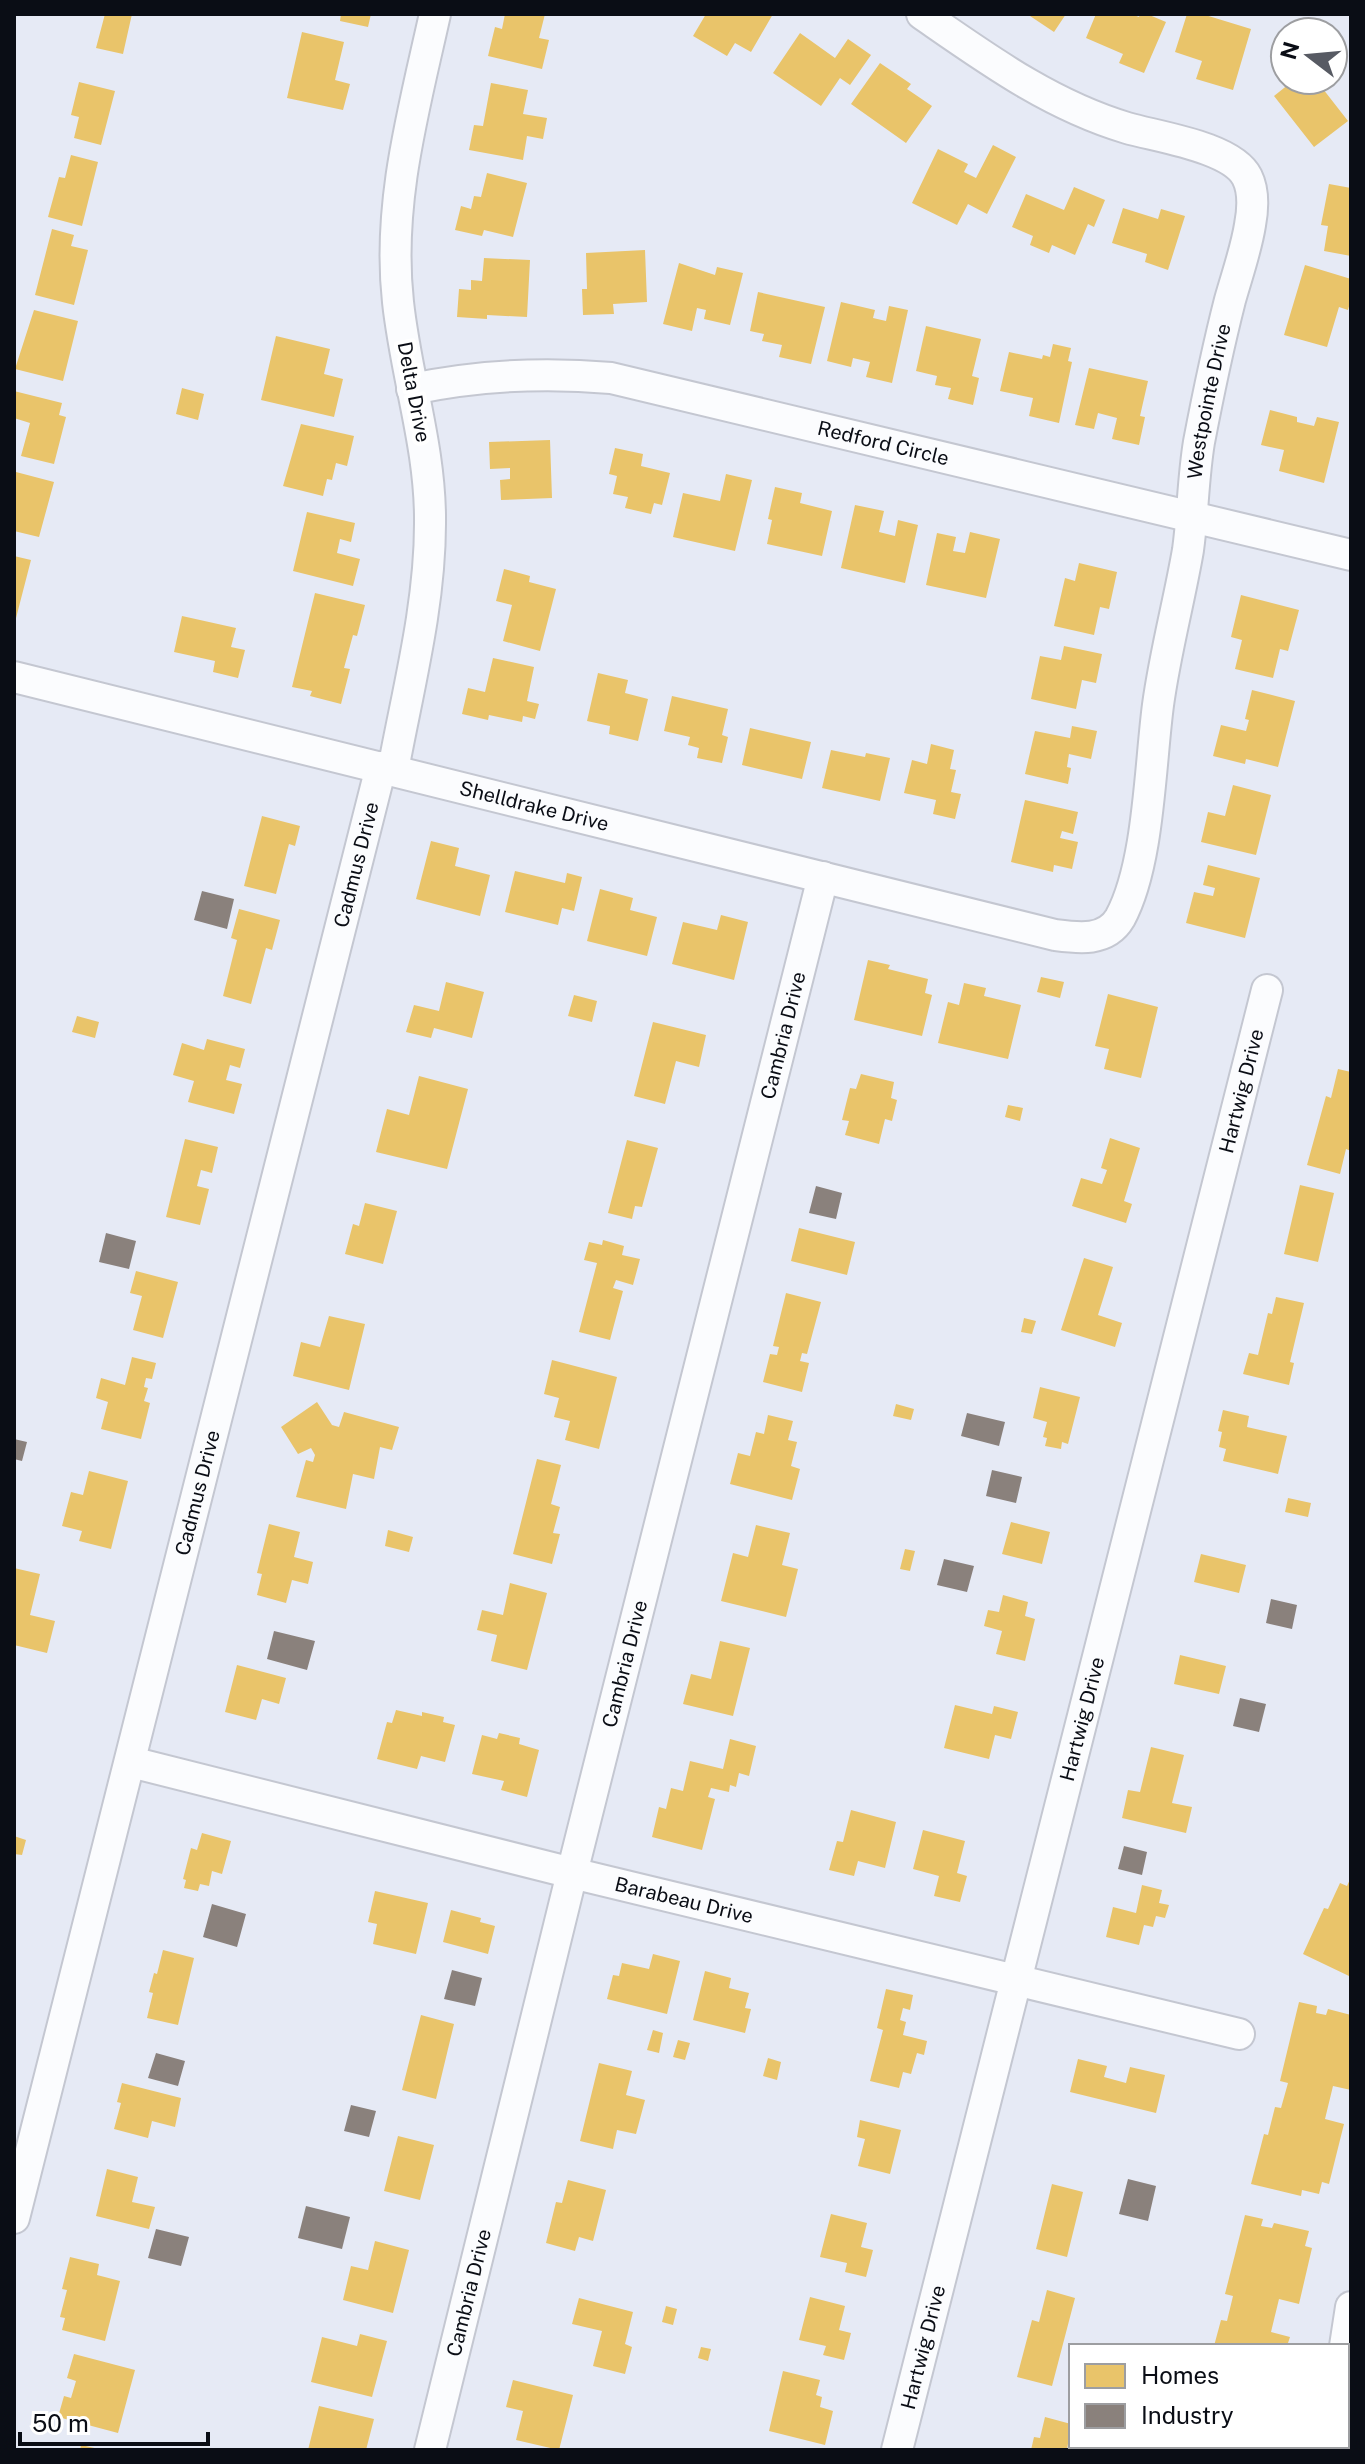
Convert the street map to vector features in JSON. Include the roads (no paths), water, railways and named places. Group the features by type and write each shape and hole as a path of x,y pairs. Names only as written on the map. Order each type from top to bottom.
{"street":[{"name":"Delta Drive","path":"387,769 423,607 430,545 428,461 397,301 395,254 397,202 405,149 435,14"},
{"name":"Westpointe Drive","path":"922,14 1007,73 1066,105 1115,124 1222,155 1242,168 1249,180 1253,201 1250,227 1199,443 1188,549 1159,704 1147,811 1129,900 1118,922 1104,933 1086,939 1055,935"},
{"name":"Redford Circle","path":"412,389 498,375 611,378 1351,555"},
{"name":"Shelldrake Drive","path":"14,677 1055,935"},
{"name":"Cadmus Drive","path":"14,2218 387,769"},
{"name":"Cambria Drive","path":"430,2450 823,877"},
{"name":"Hartwig Drive","path":"897,2450 1267,990"},
{"name":"Barabeau Drive","path":"131,1762 1015,1982 1096,1998 1239,2034"},
{"path":"1345,2344 1351,2307"}]}
